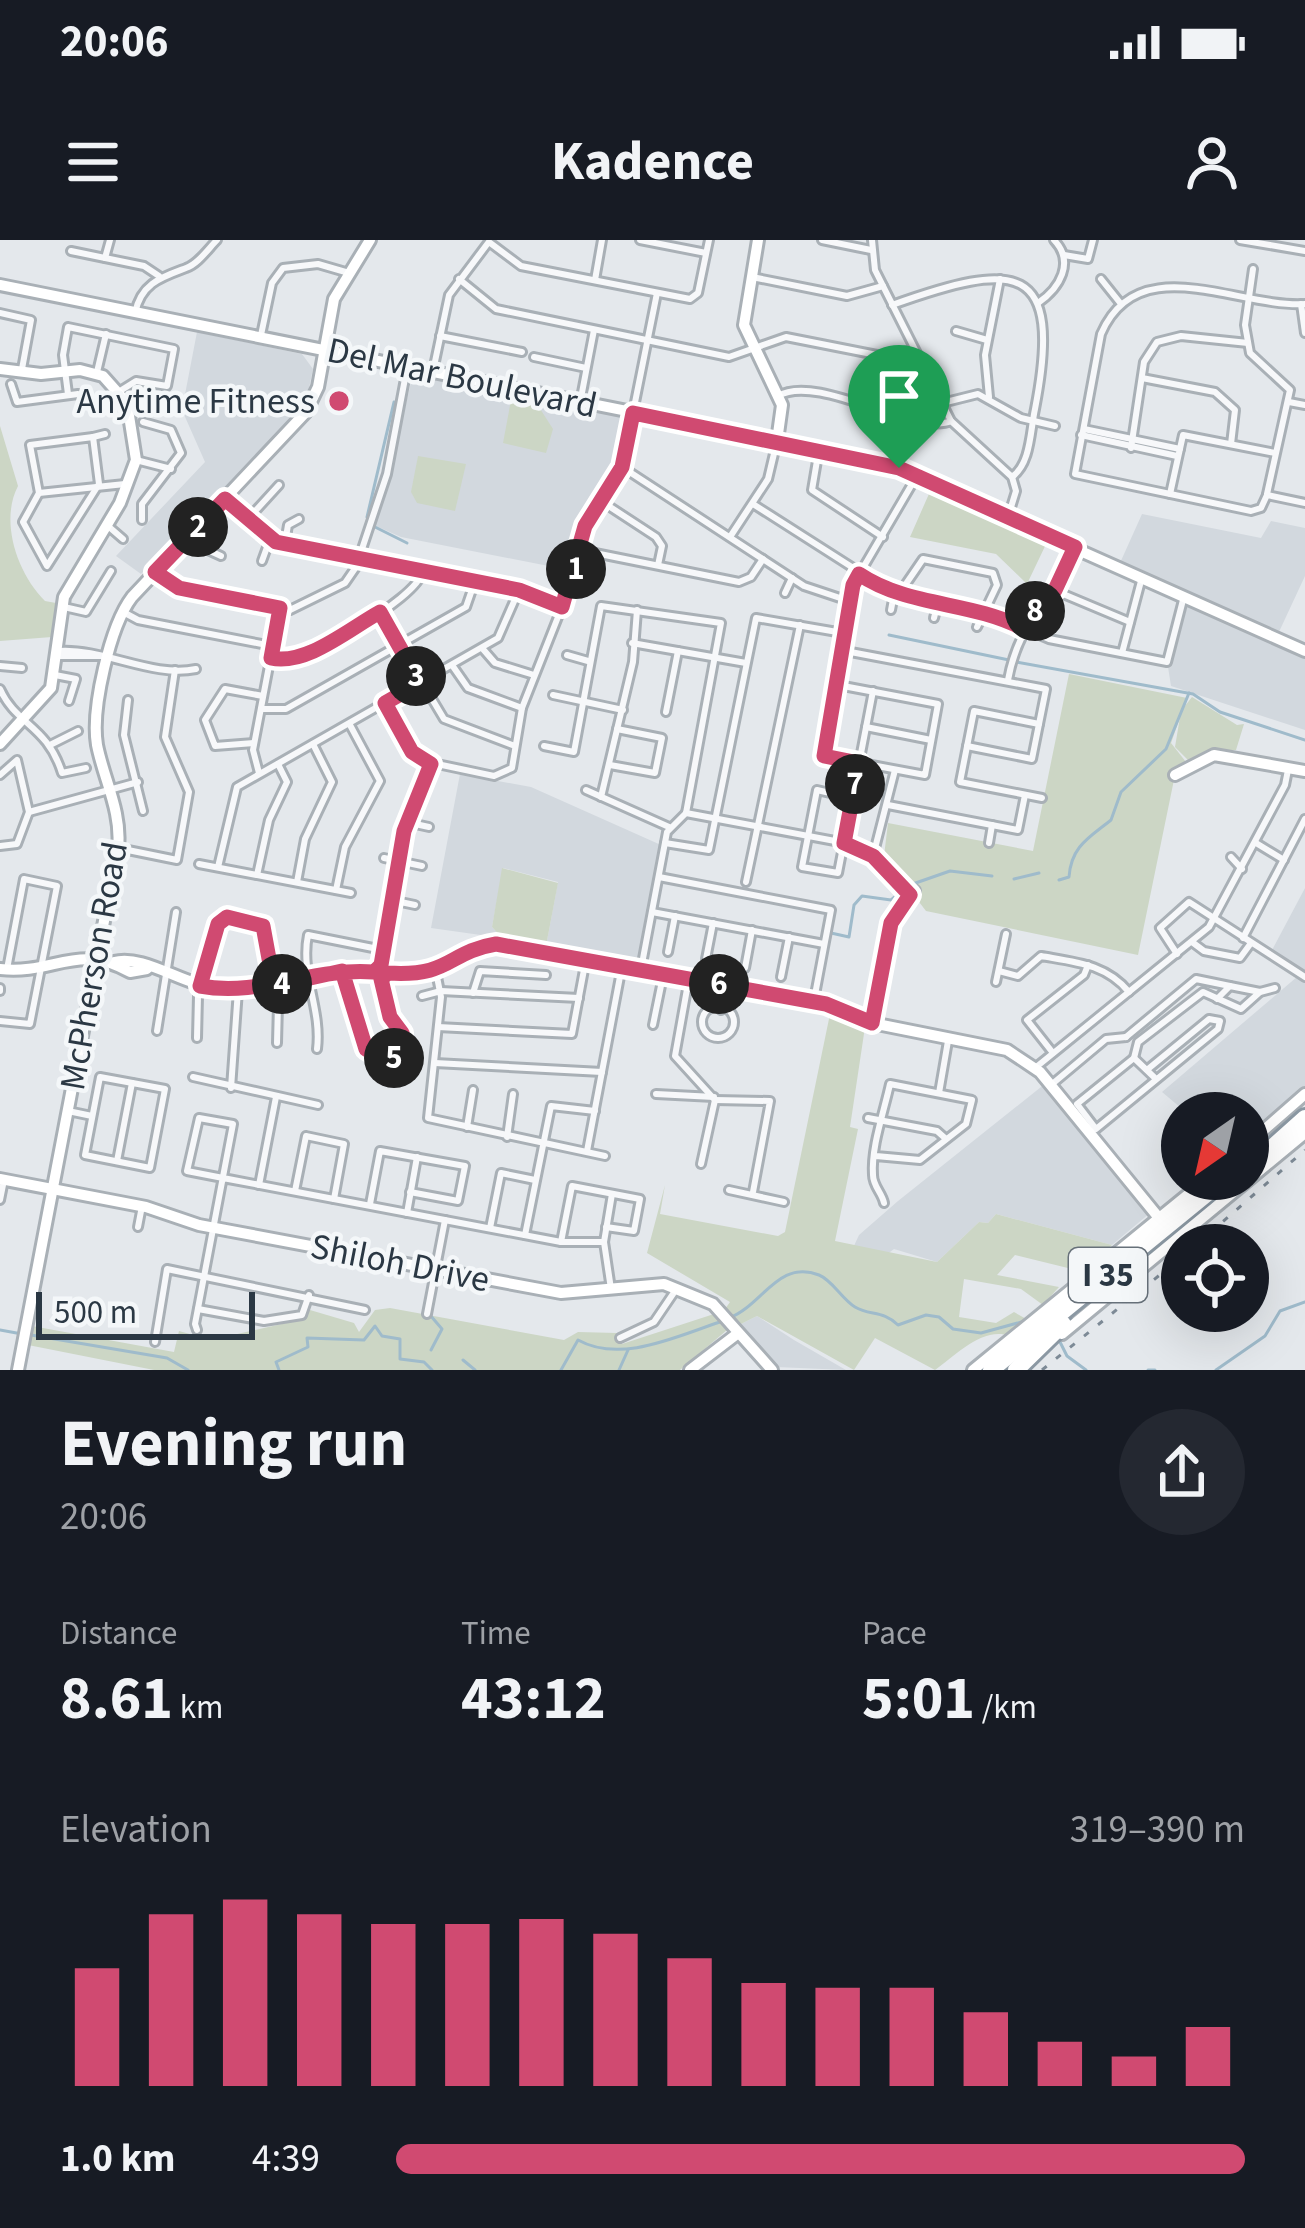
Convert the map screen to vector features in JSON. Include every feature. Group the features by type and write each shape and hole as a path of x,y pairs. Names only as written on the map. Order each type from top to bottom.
{"highway":[{"path":"1269,1141 1305,1109"},
{"path":"1269,1153 1305,1126"},
{"name":"I 35","path":"1005,1369 1201,1200"},
{"name":"I 35","path":"1005,1369 1212,1200"},
{"path":"1005,1369 1136,1238"}],"main road":[{"path":"316,396 328,328 349,273 370,240"},
{"path":"758,240 743,318 778,396 782,414 777,441"},
{"name":"Del Mar Boulevard","path":"0,285 819,449 916,476 1305,651"},
{"path":"296,344 314,340 328,328"},
{"path":"328,328 334,344 352,356"},
{"path":"296,344 312,356 320,375"},
{"name":"McPherson Road","path":"18,1370 118,848 96,734 122,611 322,392 329,358 337,353"},
{"path":"0,369 97,373 120,391 136,460 127,486 61,606 56,675 0,744"},
{"path":"1175,775 1214,755 1305,771"},
{"path":"872,1023 891,923 912,893"},
{"path":"3,970 40,970 70,957 114,962 131,958 147,969 200,986 238,990 342,971 436,972 475,949 496,944 814,1002 872,1023 1007,1050 1035,1067 1159,1218"},
{"path":"69,1053 86,1016"},
{"path":"1269,1126 1305,1094"},
{"path":"1005,1369 1305,1126"},
{"name":"Shiloh Drive","path":"2,1179 142,1206 213,1228 561,1293 649,1283 676,1287"},
{"path":"49,1206 73,1194"},
{"path":"973,1370 1181,1200"},
{"path":"676,1287 706,1299 772,1370"},
{"path":"690,1370 730,1324"}],"street":[{"path":"105,258 110,240"},
{"path":"135,313 141,295 159,276 190,266 217,240"},
{"path":"595,280 602,240"},
{"path":"640,240 706,253"},
{"path":"433,374 448,295 489,241 521,266 694,299 709,240"},
{"path":"822,240 871,245 883,286 952,421 1012,477 1016,491 1008,517"},
{"path":"1038,303 1060,281 1064,255 1054,240"},
{"path":"1064,255 1088,260 1093,240"},
{"path":"1240,240 1295,245 1305,251"},
{"path":"71,251 144,266 159,276"},
{"path":"261,338 272,283 283,268 317,264 349,273"},
{"path":"1253,269 1248,298 1248,343 1256,364 1289,386 1261,508 1252,511 1075,474 1101,334 1121,304 1140,290 1159,287 1248,298 1303,304 1305,333"},
{"path":"751,276 855,296 883,286"},
{"path":"459,279 496,309 729,357 786,337 887,357 914,350"},
{"path":"892,305 968,279 1000,279 1020,285 1038,303 1046,352 1025,462 1012,477"},
{"path":"989,397 986,340 1000,279"},
{"path":"1101,279 1121,304"},
{"path":"385,703 412,752 431,764 502,776 512,768 522,708 562,607 585,526 622,467 657,293"},
{"path":"0,313 32,320 21,372"},
{"path":"68,394 64,370 68,327 174,349 167,386 136,381 120,391"},
{"path":"580,403 594,330"},
{"path":"956,331 986,340"},
{"path":"97,373 106,334"},
{"path":"440,336 522,352"},
{"path":"1132,444 1149,351 1166,338 1248,343"},
{"path":"534,357 586,368"},
{"path":"155,572 179,588 280,608 303,608 346,583 387,474 407,368"},
{"path":"1142,378 1222,395 1235,410 1231,444"},
{"path":"11,384 17,402 68,394 85,395 95,406"},
{"path":"778,396 796,390 897,412 934,427 952,421"},
{"path":"942,403 966,393 989,397 1032,422 1054,426"},
{"path":"1289,402 1305,405"},
{"path":"142,520 142,504 181,453 173,433 143,422"},
{"path":"1082,432 1179,452"},
{"path":"93,437 100,484 47,566 23,522 40,493 30,445 105,434"},
{"path":"1170,494 1183,435 1275,453"},
{"path":"730,537 768,479 777,441"},
{"path":"819,449 812,490 883,537"},
{"path":"136,460 171,470"},
{"path":"622,467 792,578 820,594 849,601"},
{"path":"838,685 938,704 925,775 824,756 849,601 859,574 916,476"},
{"path":"40,493 100,484 127,486"},
{"path":"247,520 279,485"},
{"path":"1267,495 1305,502"},
{"path":"225,499 270,539 284,544 519,590 562,607"},
{"path":"601,500 660,541 658,565"},
{"path":"752,504 897,594 981,611 1022,628 1122,653 1167,662 1184,596"},
{"path":"284,544 288,525 299,519"},
{"path":"106,524 123,539"},
{"path":"262,561 270,539"},
{"path":"186,540 221,556"},
{"path":"1008,681 1022,628 1055,590 1075,547"},
{"path":"580,550 740,582 751,577 763,559"},
{"path":"891,610 920,560 948,563 995,574 998,585 977,627"},
{"path":"61,606 86,612 111,571"},
{"path":"271,658 295,659 380,612 417,588 422,571"},
{"path":"1122,653 1142,577"},
{"path":"785,593 792,578"},
{"path":"261,709 286,709 466,607 475,581"},
{"path":"218,867 232,794 260,773 482,648 506,628 519,590"},
{"path":"1055,590 1130,622"},
{"path":"934,618 938,602"},
{"path":"544,746 574,752 601,606 722,623 686,813 669,827 641,969"},
{"path":"260,773 254,743 280,608"},
{"path":"601,797 623,710 637,610"},
{"path":"122,611 138,620 272,646"},
{"path":"380,612 444,719 515,746"},
{"path":"665,843 709,850 756,618 843,633"},
{"path":"746,882 800,625"},
{"path":"631,643 746,663"},
{"path":"482,648 495,663 534,676"},
{"path":"840,650 1046,689 1032,759 967,746"},
{"path":"666,712 678,651"},
{"path":"58,653 196,669"},
{"path":"567,656 588,662"},
{"path":"452,665 468,688 522,708"},
{"path":"0,666 22,668"},
{"path":"118,848 177,860 189,792 165,737 175,670"},
{"path":"56,675 76,679 69,701"},
{"path":"254,743 215,746 206,720 226,684 262,696"},
{"path":"0,689 2,700 50,745 62,773 86,767"},
{"path":"853,798 817,790 802,867 838,873 853,798 873,691"},
{"path":"553,695 623,710"},
{"path":"128,700 124,735 143,812"},
{"path":"1039,724 974,711 960,782 1042,798"},
{"path":"336,890 345,847 380,781 349,724"},
{"path":"866,727 931,740"},
{"path":"610,764 655,773 662,738 617,729"},
{"path":"50,745 78,731"},
{"path":"297,882 305,838 332,782 313,744"},
{"path":"0,775 17,760 29,812 17,844 0,846"},
{"path":"257,875 269,820 287,782 278,764"},
{"path":"342,971 366,1049 381,1058 399,1053 401,1030 390,1017 381,972 383,950 406,822 430,786 431,764"},
{"path":"873,856 895,770"},
{"path":"1035,1067 1215,920 1288,770"},
{"path":"29,812 138,782"},
{"path":"586,790 669,827"},
{"path":"888,805 1018,830 1025,795"},
{"path":"686,813 844,843 873,856 912,893"},
{"path":"1243,938 1305,820"},
{"path":"406,822 429,826"},
{"path":"989,843 992,825"},
{"path":"1255,843 1283,860"},
{"path":"1231,857 1242,868"},
{"path":"384,858 422,866"},
{"path":"200,864 351,893"},
{"path":"659,877 831,910 814,1002"},
{"path":"0,1021 30,1024 57,886 24,879 3,970"},
{"path":"391,900 415,905"},
{"path":"1177,954 1160,928 1189,902 1305,977"},
{"path":"157,1030 176,912"},
{"path":"652,912 824,944"},
{"path":"668,952 675,916"},
{"path":"197,1038 200,986 218,924 227,917 263,926 274,986 277,1043"},
{"path":"706,959 713,923"},
{"path":"745,968 752,931"},
{"path":"996,982 1006,934"},
{"path":"317,1048 308,935 383,950"},
{"path":"781,976 789,938"},
{"path":"1192,942 1199,950 1238,958 1251,943"},
{"path":"999,970 1018,976 1041,956 1110,971 1129,992"},
{"path":"438,1027 572,1034 586,959"},
{"path":"1053,1053 1027,1020 1084,975 1088,965"},
{"path":"587,1152 622,966"},
{"path":"473,992 480,971 546,975"},
{"path":"436,972 441,991 428,1118 605,1156"},
{"path":"653,1025 664,973"},
{"path":"688,978 675,1056 715,1099"},
{"path":"1051,1085 1106,1040 1126,1037 1196,980 1260,992 1275,988"},
{"path":"721,1010 726,985"},
{"path":"1217,999 1230,986"},
{"path":"231,1088 238,990"},
{"path":"422,996 441,991 579,998"},
{"path":"1148,1069 1212,1017 1220,1021 1218,1029 1096,1130 1077,1104 1134,1058 1138,1042 1203,992 1241,1010 1260,992"},
{"path":"704,1009 721,1010 737,1017 732,1036 702,1032 704,1009"},
{"path":"1126,1037 1138,1042"},
{"path":"939,1093 949,1038"},
{"path":"1134,1058 1156,1079"},
{"path":"435,1063 602,1072"},
{"path":"100,1077 132,1083 165,1089 150,1168 85,1155 100,1077"},
{"path":"193,1077 318,1105"},
{"path":"117,1161 132,1083"},
{"path":"876,1156 916,1162 968,1122 973,1100 890,1084 876,1156 873,1178 884,1203"},
{"path":"467,1127 472,1090"},
{"path":"507,1137 513,1094"},
{"path":"656,1094 767,1098 753,1192"},
{"path":"259,1185 276,1096"},
{"path":"701,1164 715,1099"},
{"path":"525,1235 551,1106 595,1111"},
{"path":"68,1111 92,1116"},
{"path":"868,1118 937,1131 946,1139"},
{"path":"197,1330 198,1309 213,1228 223,1178 233,1124 196,1120 187,1171 223,1178 259,1185 295,1192 562,1242 604,1242"},
{"path":"295,1192 306,1136 344,1144 334,1199"},
{"path":"370,1206 380,1151 465,1166 458,1201 410,1192"},
{"path":"406,1213 417,1157"},
{"path":"490,1228 500,1173 535,1180"},
{"path":"0,1200 2,1179"},
{"path":"562,1242 572,1186 640,1199 634,1232 606,1227"},
{"path":"730,1190 784,1202"},
{"path":"611,1289 604,1242 612,1194"},
{"path":"138,1227 142,1206"},
{"path":"427,1314 446,1220"},
{"path":"155,1342 167,1269 205,1273 364,1310"},
{"path":"620,1339 655,1322 676,1287"},
{"path":"198,1309 269,1320 302,1315 308,1295"}],"shaded area":[{"path":"197,332 302,354 313,369 309,388 293,417 141,574 116,556 205,462 182,410"},
{"path":"413,374 625,417 619,466 583,524 574,571 401,537 369,523 388,478"},
{"path":"1142,514 1261,538 1271,521 1305,528 1305,576 1278,634 1120,563"},
{"path":"1188,605 1305,658 1305,730 1171,686 1168,667"},
{"path":"460,774 531,787 661,845 640,962 546,946 558,882 503,868 492,927 502,938 431,928"},
{"path":"1305,888 1305,974 1271,952"},
{"path":"1298,976 1305,981 1305,1088 1269,1120 1269,1092 1162,1092"},
{"path":"1046,1083 1150,1213 1112,1245 996,1214 988,1223 979,1222 937,1262 894,1249 886,1255 853,1248 859,1235 898,1201"},
{"path":"757,1316 846,1370 776,1367 739,1325"}],"green space":[{"path":"511,400 537,404 553,429 546,453 503,443"},
{"path":"0,426 18,486 11,514 14,545 35,589 45,601 56,603 52,637 0,641"},
{"path":"418,456 466,464 455,511 417,503 411,492"},
{"path":"932,487 1048,540 1027,584 996,554 910,537"},
{"path":"1069,674 1187,698 1171,743 1186,762 1176,770 1138,955 926,911 884,856 888,823 1033,851"},
{"path":"1192,697 1237,725 1244,724 1236,750 1215,750 1188,760 1175,747 1181,711"},
{"path":"502,868 558,883 546,946 502,938 492,927"},
{"path":"830,1014 865,1027 850,1127 858,1129 835,1241 937,1262 979,1222 988,1223 996,1214 1112,1245 1080,1271 1015,1255 997,1275 1059,1287 1043,1305 1021,1289 964,1279 959,1317 996,1323 1014,1312 1028,1320 1010,1336 980,1338 935,1370 875,1338 854,1370 757,1316 739,1325 725,1309 730,1302 647,1253 665,1185 660,1214 778,1236 785,1232"},
{"path":"390,1308 564,1340 578,1332 617,1333 622,1344 714,1314 727,1330 680,1370 154,1370 28,1345 32,1326 174,1352 179,1331 211,1340 304,1319 310,1310 354,1323 359,1332 375,1310"}],"waterway":[{"path":"375,354 399,360"},
{"path":"367,517 394,402"},
{"path":"373,526 407,543"},
{"path":"889,635 1009,660"},
{"path":"1016,662 1193,694 1220,712 1305,740"},
{"path":"1059,880 1069,877 1073,857 1083,843 1111,820 1121,792 1166,749 1189,693"},
{"path":"907,886 950,871 992,876"},
{"path":"1014,879 1039,873"},
{"path":"831,933 849,937 854,905 862,896 891,900 902,891"},
{"path":"729,1318 781,1278 805,1272 824,1277 855,1307 898,1325 926,1315 939,1317 953,1329 981,1333 1025,1321"},
{"path":"1216,1370 1265,1336 1280,1311 1305,1302"},
{"path":"430,1315 442,1329 431,1350"},
{"path":"561,1370 578,1340 595,1347 630,1349 720,1322"},
{"path":"279,1370 276,1362 308,1347 307,1338 364,1340 375,1326 382,1336 400,1339 400,1359 424,1362 432,1370"},
{"path":"0,1330 22,1334"},
{"path":"31,1335 167,1358 188,1370"},
{"path":"1059,1340 1067,1356 1086,1370"},
{"path":"619,1370 628,1350"},
{"path":"463,1360 475,1370"},
{"path":"1148,1370 1155,1370"}],"railway":[{"path":"1220,1224 1305,1150"},
{"path":"1042,1370 1161,1274"}],"place":[{"name":"Anytime Fitness","path":"339,401"}],"route":[{"path":"899,468 633,413 622,467 585,526 562,607 519,590 276,542 225,499 155,572 179,588 280,608 271,658 279,660 295,659 380,612 420,683 385,703 412,752 431,764 404,831 381,965 374,972 342,971 332,973 274,986 238,990 200,986 218,924 227,917 263,926 274,986 342,971 366,1049 381,1058 397,1056 402,1033 390,1017 381,979 388,973 436,972 475,949 496,944 826,1004 872,1023 891,923 910,895 873,856 844,843 859,763 824,756 853,585 859,574 895,594 986,612 1022,628 1055,590 1075,547 899,468"}]}
